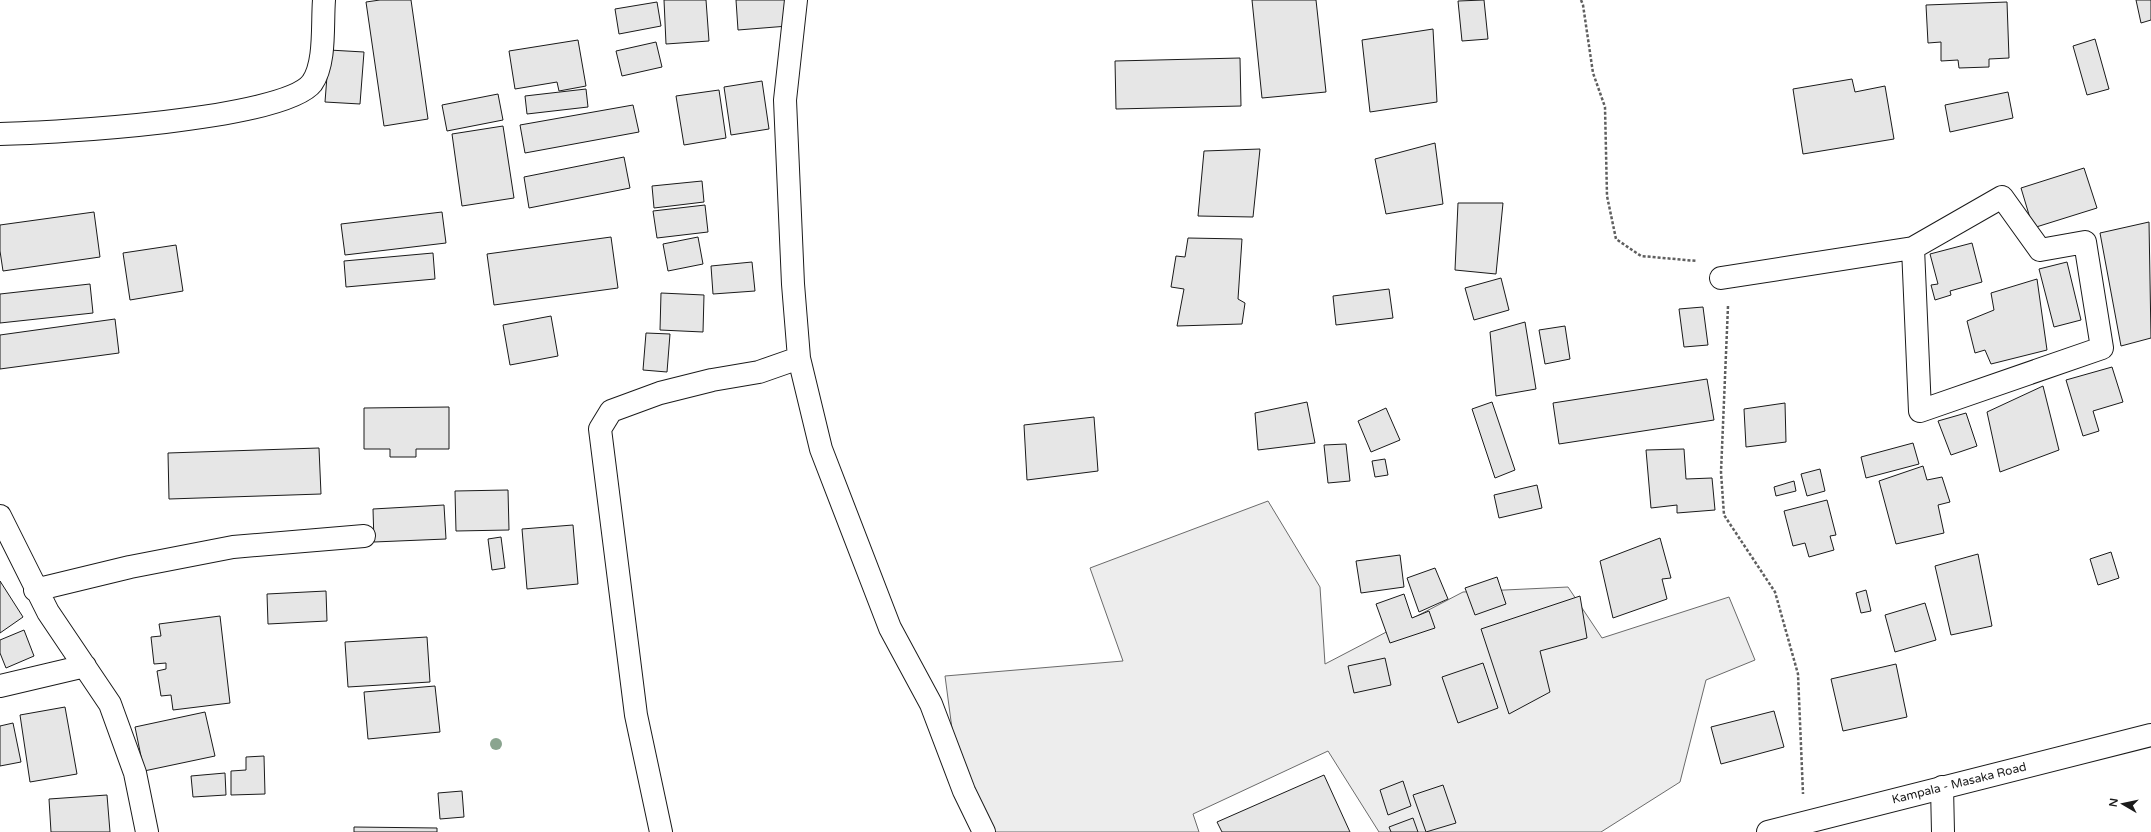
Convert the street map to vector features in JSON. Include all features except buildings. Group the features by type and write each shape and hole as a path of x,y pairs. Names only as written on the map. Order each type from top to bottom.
{"street":[{"path":"0,134 55,133 188,120 275,103 293,97 311,84 320,67 324,0"},
{"path":"796,0 785,100 793,284 799,358 821,449 890,628 930,704 964,791 984,832"},
{"path":"1721,278 1912,248 2002,196 2040,250 2086,242 2102,348 1920,411 1912,248"},
{"path":"660,832 636,715 600,429 611,411 660,393 712,380 758,372 799,358"},
{"path":"0,516 35,590 48,612 85,666 112,711 135,773 146,832"},
{"path":"35,590 130,568 233,547 364,536"},
{"path":"0,686 85,666"},
{"name":"Kampala - Masaka Road","path":"1768,832 2151,735"},
{"path":"1942,787 1943,832"}],"path":[{"path":"1581,0 1593,73 1605,107 1607,196 1616,239 1641,256 1707,263 1716,268 1728,290 1721,472 1724,515 1775,592 1798,674 1804,822"}],"shaded area":[{"path":"1268,501 1320,587 1325,664 1463,592 1568,587 1602,638 1729,597 1755,660 1706,680 1680,782 1601,832 1379,832 1328,751 1193,814 1199,832 986,832 960,789 945,676 1123,661 1090,568"}]}
